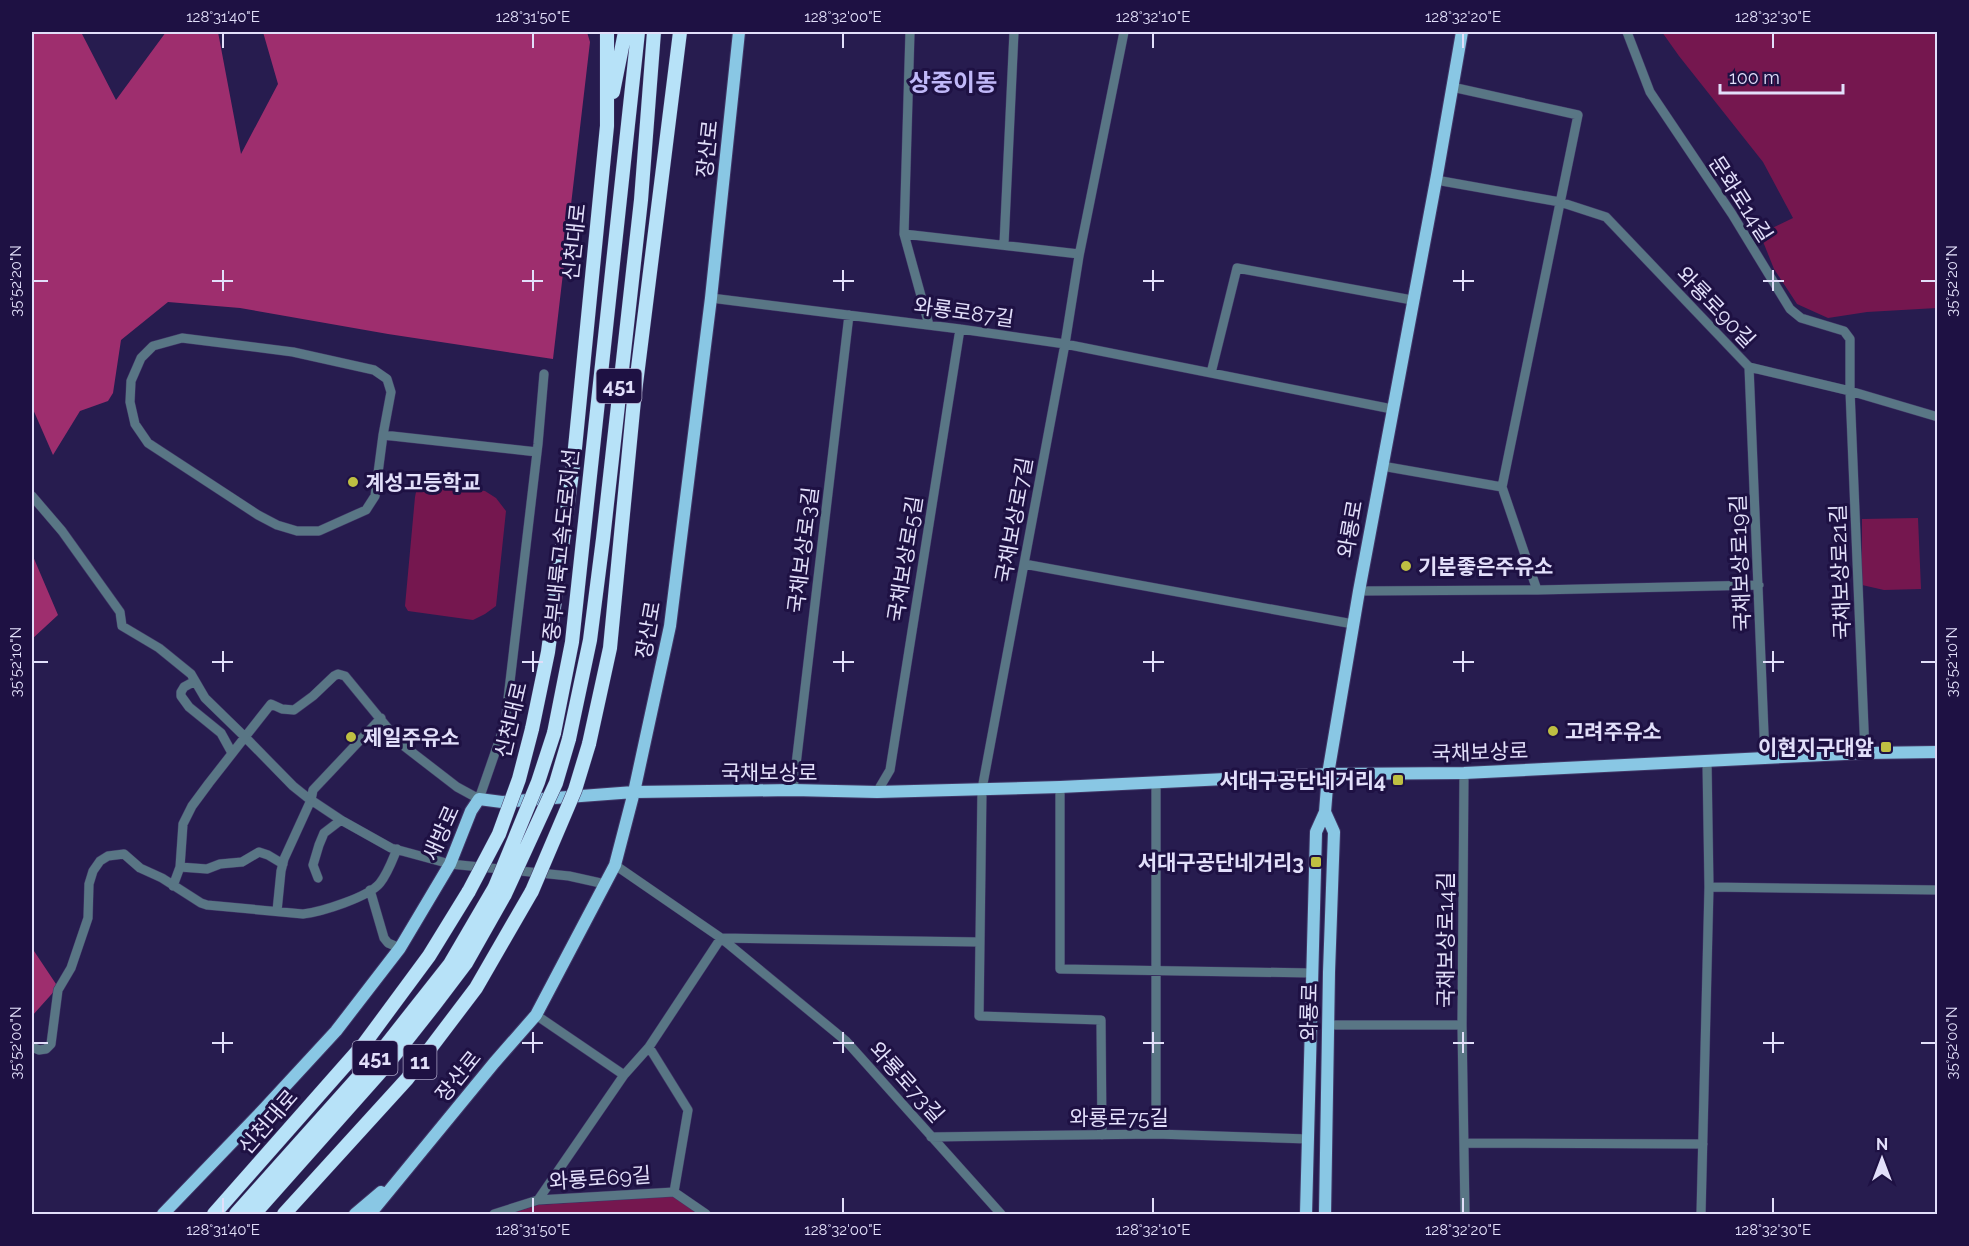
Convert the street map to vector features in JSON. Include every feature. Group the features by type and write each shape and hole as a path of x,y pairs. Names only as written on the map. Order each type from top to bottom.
{"highway":[{"name":"신천대로","path":"214,1215 364,1044 429,956 469,891 499,834 519,779 548,652 574,458 607,126 607,32"},
{"path":"607,126 624,32"},
{"name":"중부내륙고속도로지선","path":"236,1215 379,1054 450,964 500,890 538,782 554,733 572,642 638,32"},
{"name":"중부내륙고속도로지선","path":"254,1215 390,1061 466,963 500,890 556,783 569,739 590,640 641,200 654,32"},
{"name":"11","path":"284,1215 414,1070 476,988 532,891 575,790 589,744 610,648 633,412 680,32"}],"main road":[{"name":"장산로","path":"370,1215 536,1015 615,865 634,792 670,626 711,298 739,32"},
{"name":"와룡로","path":"1306,1215 1316,832 1325,812 1328,774 1353,624 1462,32"},
{"name":"국채보상로","path":"479,799 502,802 634,792 793,790 877,792 1060,787 1328,774 1464,773 1865,753 1938,752"},
{"name":"새방로","path":"163,1215 336,1031 400,948 450,864 471,811 479,799"},
{"name":"와룡로","path":"1325,812 1334,832 1325,1215"},
{"name":"장산로","path":"355,1215 408,1167"}],"street":[{"path":"910,32 904,234 929,325"},
{"path":"1004,244 1014,32"},
{"name":"국채보상로7길","path":"1102,1135 1101,1020 979,1016 982,789 1065,344 1079,256 1124,32"},
{"name":"문화로14길","path":"1627,32 1650,92 1732,214 1790,309 1801,318 1844,331 1850,339 1850,391"},
{"path":"1452,87 1578,115 1502,487 1537,590"},
{"name":"와룡로90길","path":"1436,180 1560,202 1606,217 1749,367 1850,391 1938,417"},
{"path":"904,234 1004,244 1079,254 1079,256"},
{"path":"1211,373 1236,268 1412,300"},
{"name":"와룡로87길","path":"711,298 1065,344 1392,409"},
{"name":"국채보상로3길","path":"793,790 849,315"},
{"name":"국채보상로5길","path":"877,792 890,770 960,329"},
{"path":"182,338 293,352 374,370 387,379 391,392 383,435 375,496 366,510 319,531 297,531 277,525 258,515 148,443 135,424 130,402 131,381 141,358 153,346 182,338"},
{"name":"국채보상로19길","path":"1749,367 1765,758"},
{"name":"새방로","path":"479,799 505,724 544,374"},
{"name":"국채보상로21길","path":"1850,391 1865,753"},
{"path":"383,435 537,452"},
{"path":"1382,466 1502,487"},
{"path":"32,496 62,531 120,612 122,626 159,648 191,674 205,698 293,786 311,800 341,820 397,849 450,864 569,876 605,884"},
{"path":"1024,564 1353,624"},
{"path":"1359,591 1759,585"},
{"path":"174,885 180,867 183,824 192,806 232,753 271,704 282,709 294,710 338,674 345,676 400,743 457,787 479,799"},
{"path":"195,681 184,687 181,696 189,706 221,733 232,753"},
{"path":"277,911 283,864 311,800 313,790 381,718"},
{"path":"1701,1215 1709,887 1707,762"},
{"name":"국채보상로14길","path":"1464,773 1462,1025 1465,1215"},
{"path":"1156,782 1154,970 1156,1134"},
{"path":"1060,787 1060,969 1154,970"},
{"path":"318,878 313,865 319,845 324,833 341,820"},
{"path":"32,1047 39,1050 46,1049 51,1044 58,990 77,952 88,918 89,884 93,871 100,861 108,856 124,854 140,868 162,878 207,905 303,914 313,913 355,898 379,885 397,849"},
{"path":"180,867 207,869 220,864 242,861 259,852 283,864"},
{"name":"와룡로73길","path":"615,865 721,938 846,1041 1001,1215"},
{"path":"1709,887 1938,890"},
{"path":"370,890 384,938 388,943 400,948"},
{"path":"538,1200 624,1075 649,1047 721,938 979,942"},
{"name":"와룡로","path":"1154,970 1311,973"},
{"path":"536,1015 624,1075"},
{"path":"1328,1025 1462,1025"},
{"name":"와룡로69길","path":"649,1047 688,1110 674,1192"},
{"name":"와룡로75길","path":"931,1137 1156,1134 1308,1139"},
{"path":"1464,1143 1703,1144"},
{"name":"와룡로69길","path":"494,1215 538,1200 674,1192 706,1215"}],"shaded area":[{"path":"32,32 81,32 116,100 166,32 218,32 241,154 278,84 263,32 587,32 590,42 553,359 388,334 240,308 168,302 121,340 113,393 108,401 80,411 53,455 32,407"},
{"path":"1662,32 1937,32 1937,308 1867,312 1828,318 1797,304 1774,269 1760,234 1793,218 1763,162"},
{"path":"418,482 485,491 496,498 506,511 496,606 473,620 408,611 405,606"},
{"path":"1918,518 1921,589 1884,590 1862,585 1862,519"},
{"path":"32,554 58,615 32,639"},
{"path":"32,948 58,987 32,1016"},
{"path":"675,1196 700,1214 509,1214 538,1205"}],"place":[{"name":"계성고등학교","path":"353,482"},
{"name":"기분좋은주유소","path":"1406,566"},
{"name":"고려주유소","path":"1553,731"},
{"name":"제일주유소","path":"351,737"},
{"name":"이현지구대앞","path":"1886,747"},
{"name":"서대구공단네거리4","path":"1398,780"},
{"name":"서대구공단네거리3","path":"1316,862"}],"district":[{"name":"상중이동","path":"953,82"}]}
